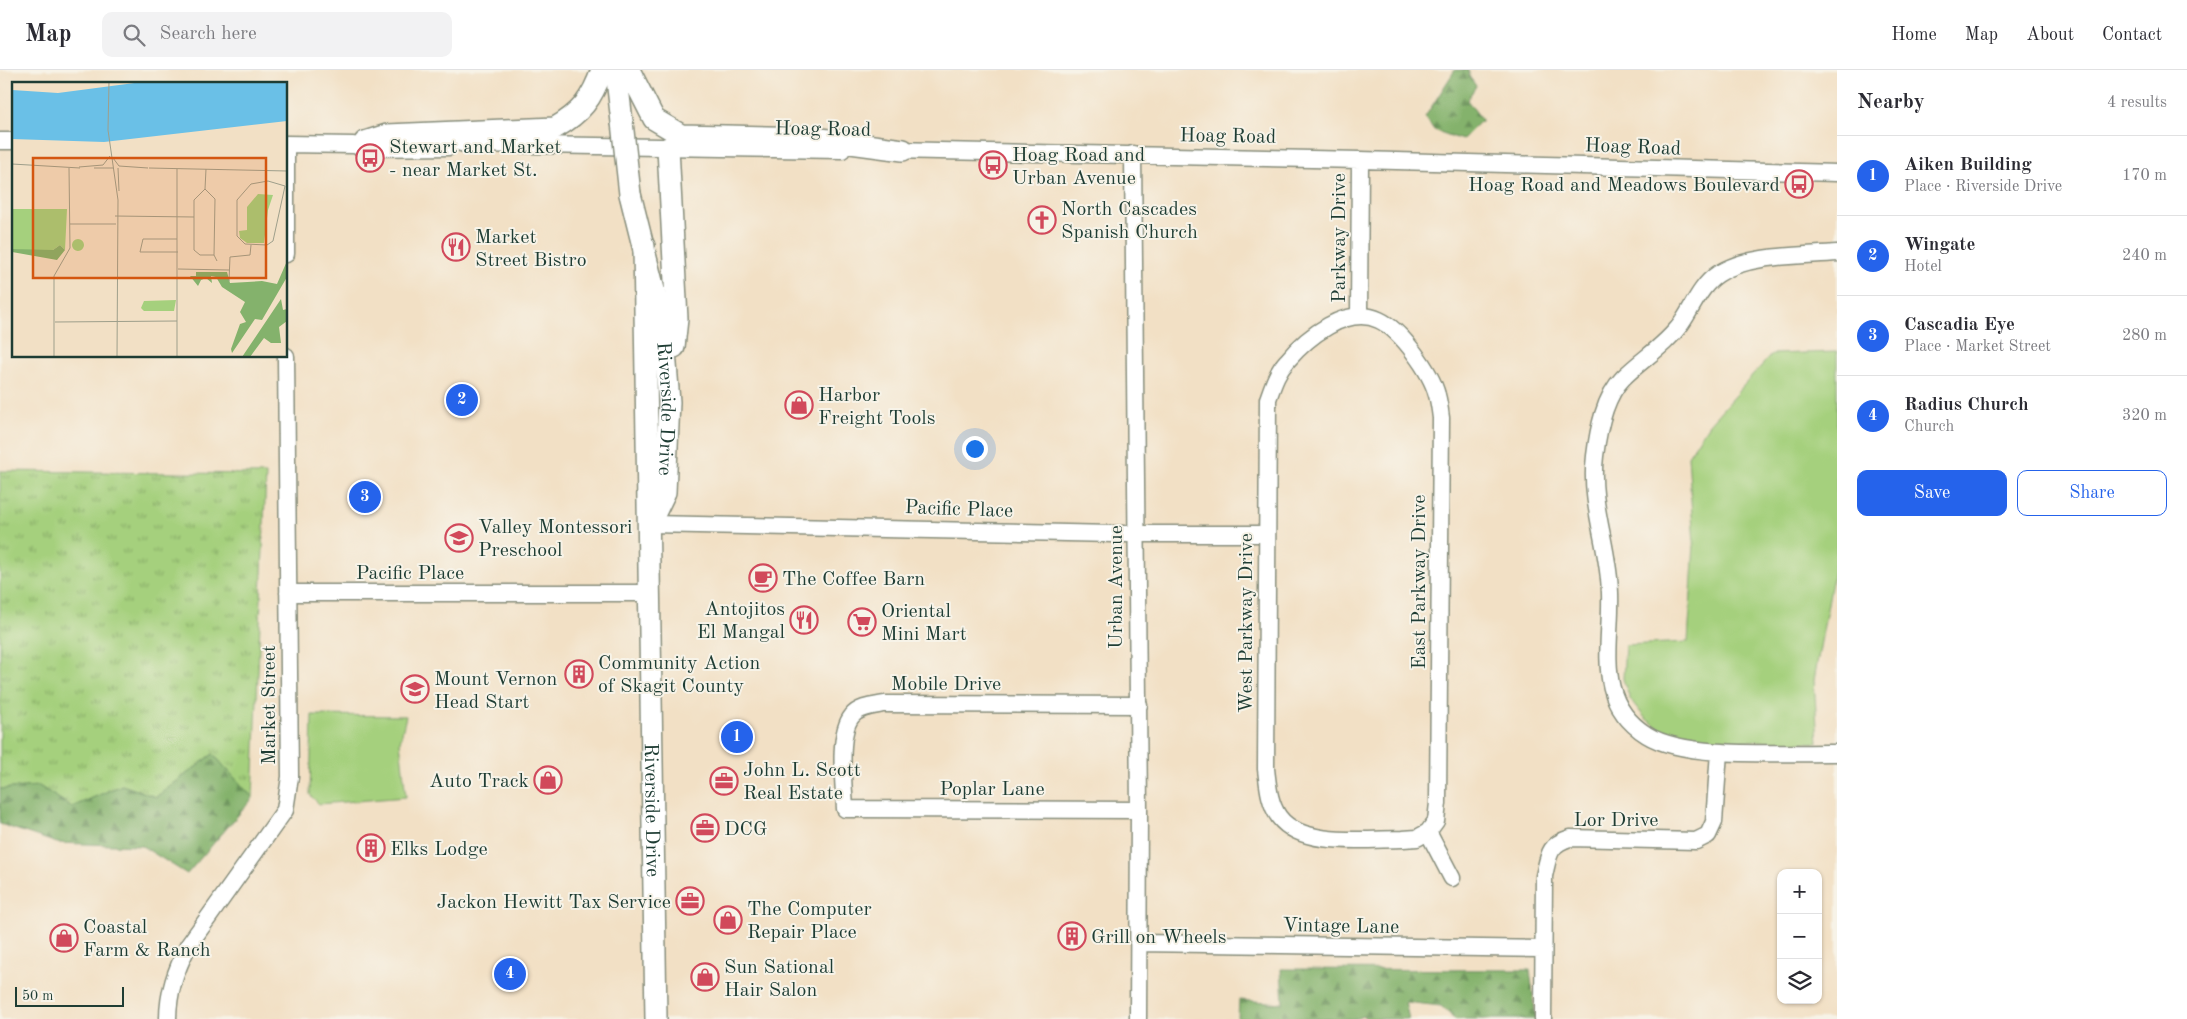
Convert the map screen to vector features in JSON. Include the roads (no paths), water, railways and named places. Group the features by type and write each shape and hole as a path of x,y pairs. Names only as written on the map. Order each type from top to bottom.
{"main road":[{"path":"359,143 387,135 555,128 575,117 595,89 602,70"},
{"name":"Riverside Drive","path":"616,70 630,194 663,326 669,402 665,492 650,524 656,1019"},
{"path":"629,70 654,119 681,136 813,138 903,150"},
{"path":"668,148 677,319 669,402"},
{"path":"644,246 650,524"}],"street":[{"name":"Hoag Road","path":"288,144 454,141 465,144 619,148 1132,154 1837,173"},
{"name":"Urban Avenue","path":"1132,154 1140,810 1138,1019"},
{"name":"Parkway Drive","path":"1359,316 1360,160"},
{"path":"1837,253 1769,258 1738,265 1718,273 1703,287 1681,324 1660,348 1622,379 1607,404 1599,429 1593,484 1596,513 1610,584 1609,683 1616,701 1630,721 1647,735 1673,746 1718,752 1837,753"},
{"name":"West Parkway Drive","path":"1359,316 1336,322 1313,336 1287,361 1275,378 1268,398 1266,769 1268,794 1278,816 1293,831 1315,838 1403,839 1416,838 1428,832"},
{"name":"East Parkway Drive","path":"1359,316 1379,320 1398,334 1429,375 1437,395 1441,418 1438,803 1436,821 1428,832"},
{"name":"Market Street","path":"168,1019 170,991 176,969 188,946 285,810 290,777 286,358"},
{"name":"Pacific Place","path":"650,524 1136,534 1267,534"},
{"name":"Pacific Place","path":"288,593 651,593"},
{"name":"Mobile Drive","path":"845,809 846,726 853,714 865,707 884,704 1139,704"},
{"name":"Lor Drive","path":"1542,1019 1544,876 1549,853 1557,842 1570,838 1696,841 1708,835 1714,822 1718,752"},
{"name":"Poplar Lane","path":"845,809 1140,810"},
{"path":"1428,832 1452,878"},
{"name":"Vintage Lane","path":"1138,943 1543,949"}],"place":[{"name":"Stewart and Market - near Market St.","path":"370,158"},
{"name":"Hoag Road and Urban Avenue","path":"993,165"},
{"name":"Hoag Road and Meadows Boulevard","path":"1799,184"},
{"name":"North Cascades Spanish Church","path":"1042,220"},
{"name":"Market Street Bistro","path":"456,247"},
{"name":"Wingate","path":"462,400"},
{"name":"Harbor Freight Tools","path":"799,405"},
{"name":"Cascadia Eye","path":"365,497"},
{"name":"Valley Montessori Preschool","path":"459,538"},
{"name":"The Coffee Barn","path":"763,578"},
{"name":"Antojitos El Mangal","path":"804,620"},
{"name":"Oriental Mini Mart","path":"862,622"},
{"name":"Community Action of Skagit County","path":"579,674"},
{"name":"Mount Vernon Head Start","path":"415,689"},
{"name":"Aiken Building","path":"737,737"},
{"name":"Auto Track","path":"548,780"},
{"name":"John L. Scott Real Estate","path":"724,781"},
{"name":"DCG","path":"705,828"},
{"name":"Elks Lodge","path":"371,848"},
{"name":"Jackon Hewitt Tax Service","path":"690,901"},
{"name":"The Computer Repair Place","path":"728,920"},
{"name":"Grill on Wheels","path":"1072,936"},
{"name":"Coastal Farm & Ranch","path":"64,938"},
{"name":"Radius Church","path":"510,974"},
{"name":"Sun Sational Hair Salon","path":"705,977"}]}
